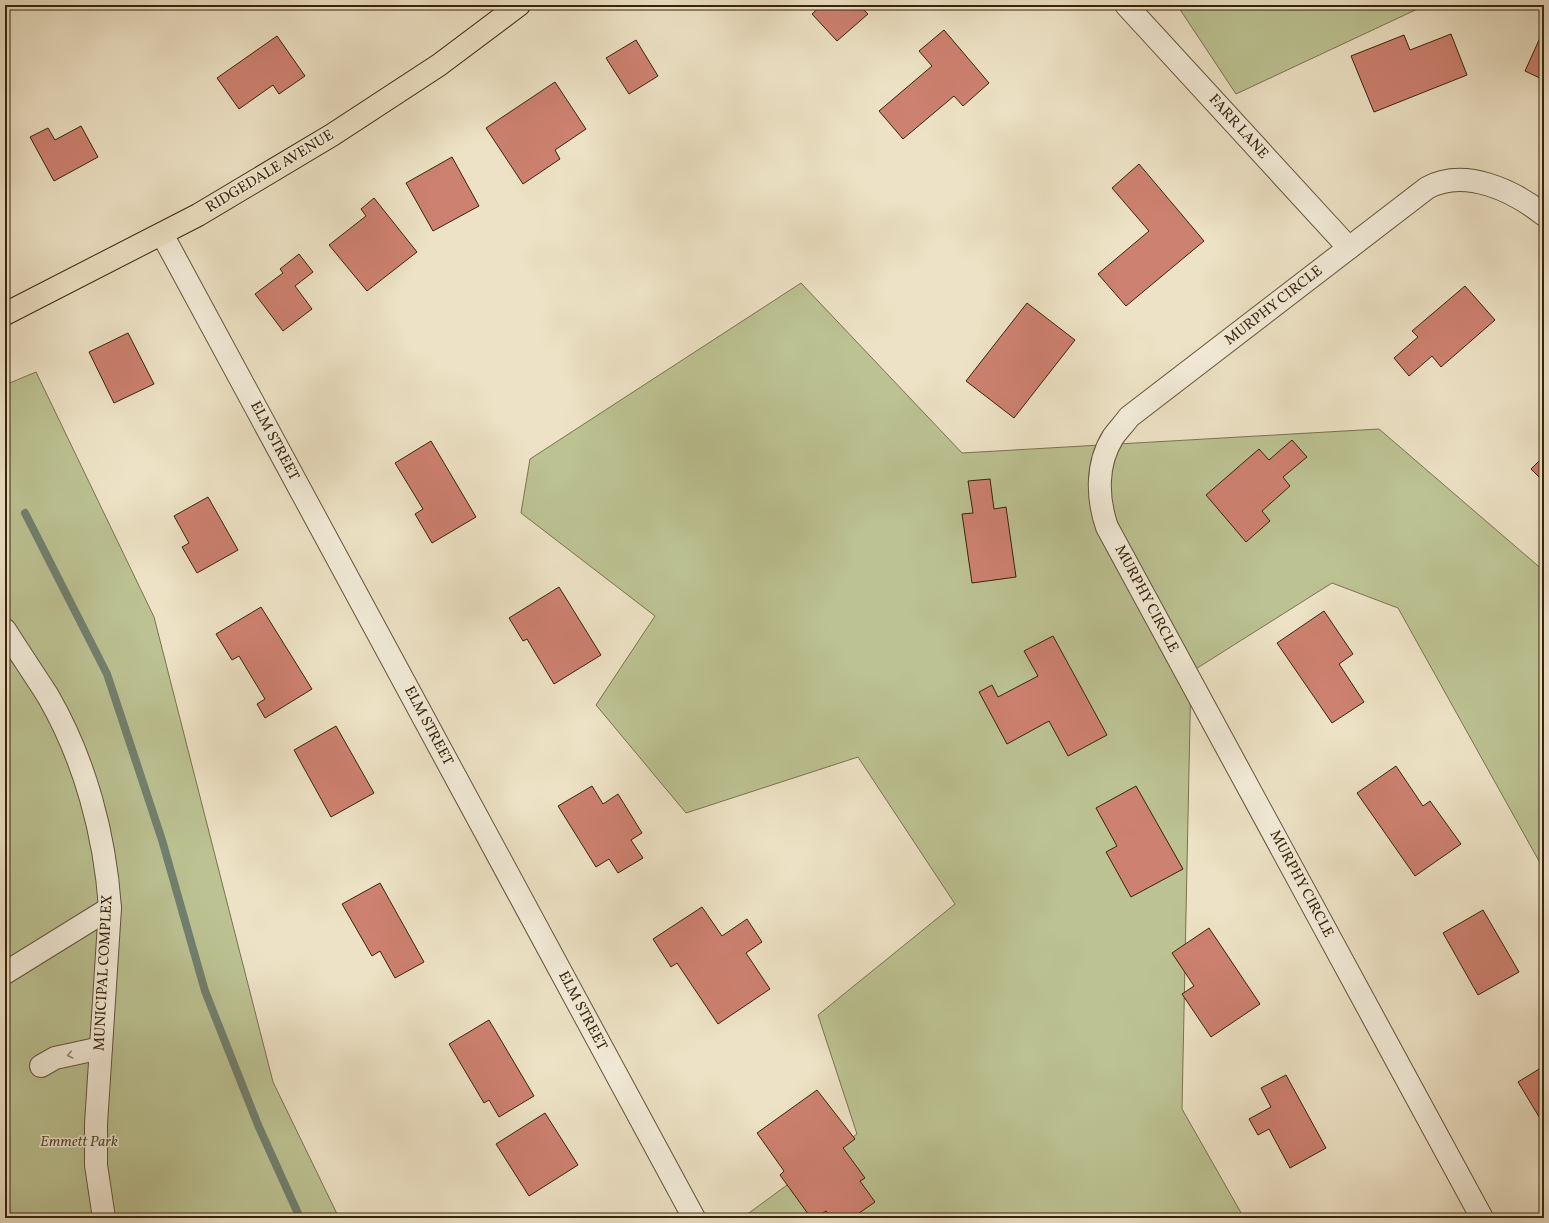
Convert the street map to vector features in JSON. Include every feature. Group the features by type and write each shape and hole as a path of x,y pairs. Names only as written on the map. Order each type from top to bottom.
{"main road":[{"name":"RIDGEDALE AVENUE","path":"5,314 162,234 332,135 439,65 519,5"}],"street":[{"name":"FARR LANE","path":"1126,5 1349,248"},
{"name":"MURPHY CIRCLE","path":"1482,1218 1115,541 1102,512 1099,486 1102,461 1113,437 1129,417 1427,188 1449,179 1468,180 1493,186 1517,196 1544,215"},
{"name":"ELM STREET","path":"162,234 694,1218"},
{"name":"MUNICIPAL COMPLEX","path":"5,630 48,697 80,765 100,833 108,878 110,908 96,1124 96,1165 104,1218"},
{"path":"5,973 110,908"},
{"path":"41,1066 55,1058 101,1048"}],"green space":[{"path":"1177,5 1426,5 1236,94"},
{"path":"801,283 962,453 1379,429 1544,571 1544,870 1398,608 1332,583 1191,672 1182,1109 1244,1218 742,1218 857,1134 818,1015 955,904 858,757 686,813 596,705 655,616 521,513 530,459"},
{"name":"Emmett Park","path":"36,372 154,617 273,1082 339,1218 5,1218 5,385"}],"building":[{"path":"822,5 859,5 868,14 837,41 812,14"},
{"path":"1544,29 1544,80 1525,71"},
{"path":"944,30 989,83 963,106 954,96 903,139 879,111 932,66 919,51"},
{"path":"1451,34 1467,75 1374,112 1351,56 1404,35 1410,50"},
{"path":"277,36 305,76 279,94 273,85 239,109 217,78"},
{"path":"636,40 658,76 629,94 606,58"},
{"path":"555,82 586,129 555,150 560,159 523,184 486,128"},
{"path":"81,126 98,157 54,181 30,137 48,128 55,140"},
{"path":"452,157 479,206 433,231 406,183"},
{"path":"1139,164 1204,241 1126,306 1098,274 1149,231 1112,188"},
{"path":"374,198 417,252 367,291 329,245 366,216 361,209"},
{"path":"299,254 313,272 295,286 312,309 283,331 255,294 283,273 280,269"},
{"path":"1465,286 1495,320 1441,367 1432,356 1409,376 1394,358 1418,337 1412,331"},
{"path":"1027,303 1075,340 1014,418 966,381"},
{"path":"128,333 154,384 114,403 89,352"},
{"path":"1292,440 1307,457 1283,477 1290,486 1262,511 1270,521 1246,542 1206,495 1259,449 1269,460"},
{"path":"431,441 476,517 432,543 415,514 423,509 395,463"},
{"path":"1544,456 1544,482 1531,469"},
{"path":"990,479 994,509 1006,507 1016,577 972,583 962,514 973,513 968,481"},
{"path":"208,497 238,550 197,573 182,547 189,543 174,516"},
{"path":"559,587 601,655 554,684 527,639 523,641 509,618"},
{"path":"261,607 312,689 265,718 257,704 265,699 239,656 232,660 216,634"},
{"path":"1324,611 1353,654 1339,664 1364,702 1332,723 1277,643"},
{"path":"1053,636 1107,735 1068,756 1049,721 1007,744 979,692 992,685 998,697 1038,676 1024,651"},
{"path":"336,726 374,793 331,817 294,750"},
{"path":"1396,766 1423,806 1430,801 1461,844 1415,876 1357,793"},
{"path":"592,786 603,804 618,794 642,833 631,840 643,858 618,873 609,859 596,867 558,806"},
{"path":"1136,786 1183,869 1131,897 1106,852 1117,846 1096,808"},
{"path":"380,883 424,962 395,978 380,951 372,956 342,904"},
{"path":"702,907 722,936 747,919 762,942 746,953 770,989 718,1024 677,963 671,967 653,939"},
{"path":"1483,910 1519,972 1478,995 1443,933"},
{"path":"1209,928 1260,1004 1211,1037 1182,994 1194,986 1172,953"},
{"path":"489,1020 534,1096 499,1117 489,1100 484,1103 449,1044"},
{"path":"1544,1066 1544,1125 1518,1082"},
{"path":"1286,1075 1326,1148 1290,1168 1269,1129 1258,1135 1249,1119 1271,1107 1261,1088"},
{"path":"817,1090 855,1139 843,1148 865,1178 860,1181 875,1202 852,1218 831,1218 826,1211 816,1218 811,1218 780,1175 784,1171 757,1133"},
{"path":"545,1113 578,1165 529,1196 496,1144"}],"waterway":[{"path":"25,513 107,674 162,840 205,991 258,1125 300,1218"}]}
